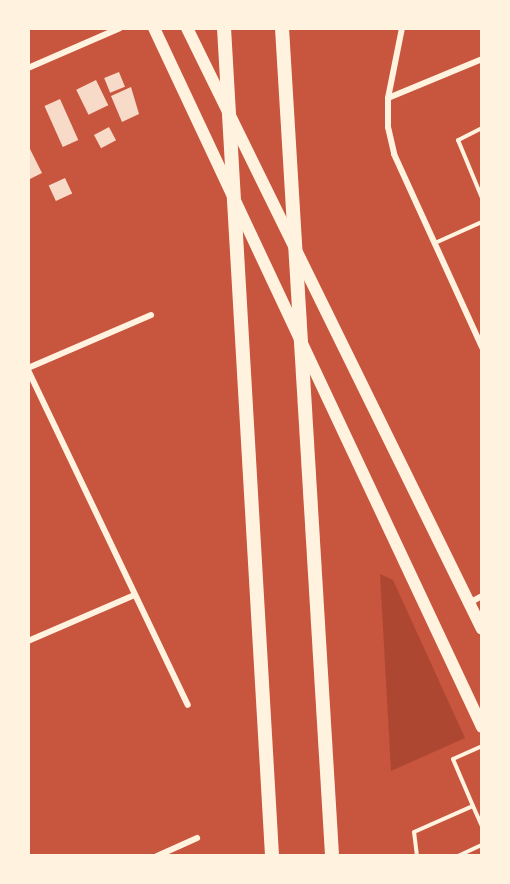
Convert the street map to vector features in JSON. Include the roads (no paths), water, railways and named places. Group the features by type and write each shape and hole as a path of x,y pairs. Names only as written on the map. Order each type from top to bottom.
{"highway":[{"path":"224,28 272,855"},
{"path":"282,28 332,855"}],"main road":[{"path":"154,28 482,727"},
{"path":"187,28 482,629"}],"street":[{"path":"28,68 120,28"},
{"path":"402,28 388,98 388,127 394,154 482,347"},
{"path":"388,98 482,59"},
{"path":"151,315 28,369 188,705"},
{"path":"28,641 135,596"},
{"path":"469,603 482,596"},
{"path":"157,855 197,838"}],"lane":[{"path":"482,128 458,140 482,198"},
{"path":"434,243 482,222"},
{"path":"482,746 453,759 482,826"},
{"path":"417,855 414,832 472,806"},
{"path":"458,855 482,844"}]}
